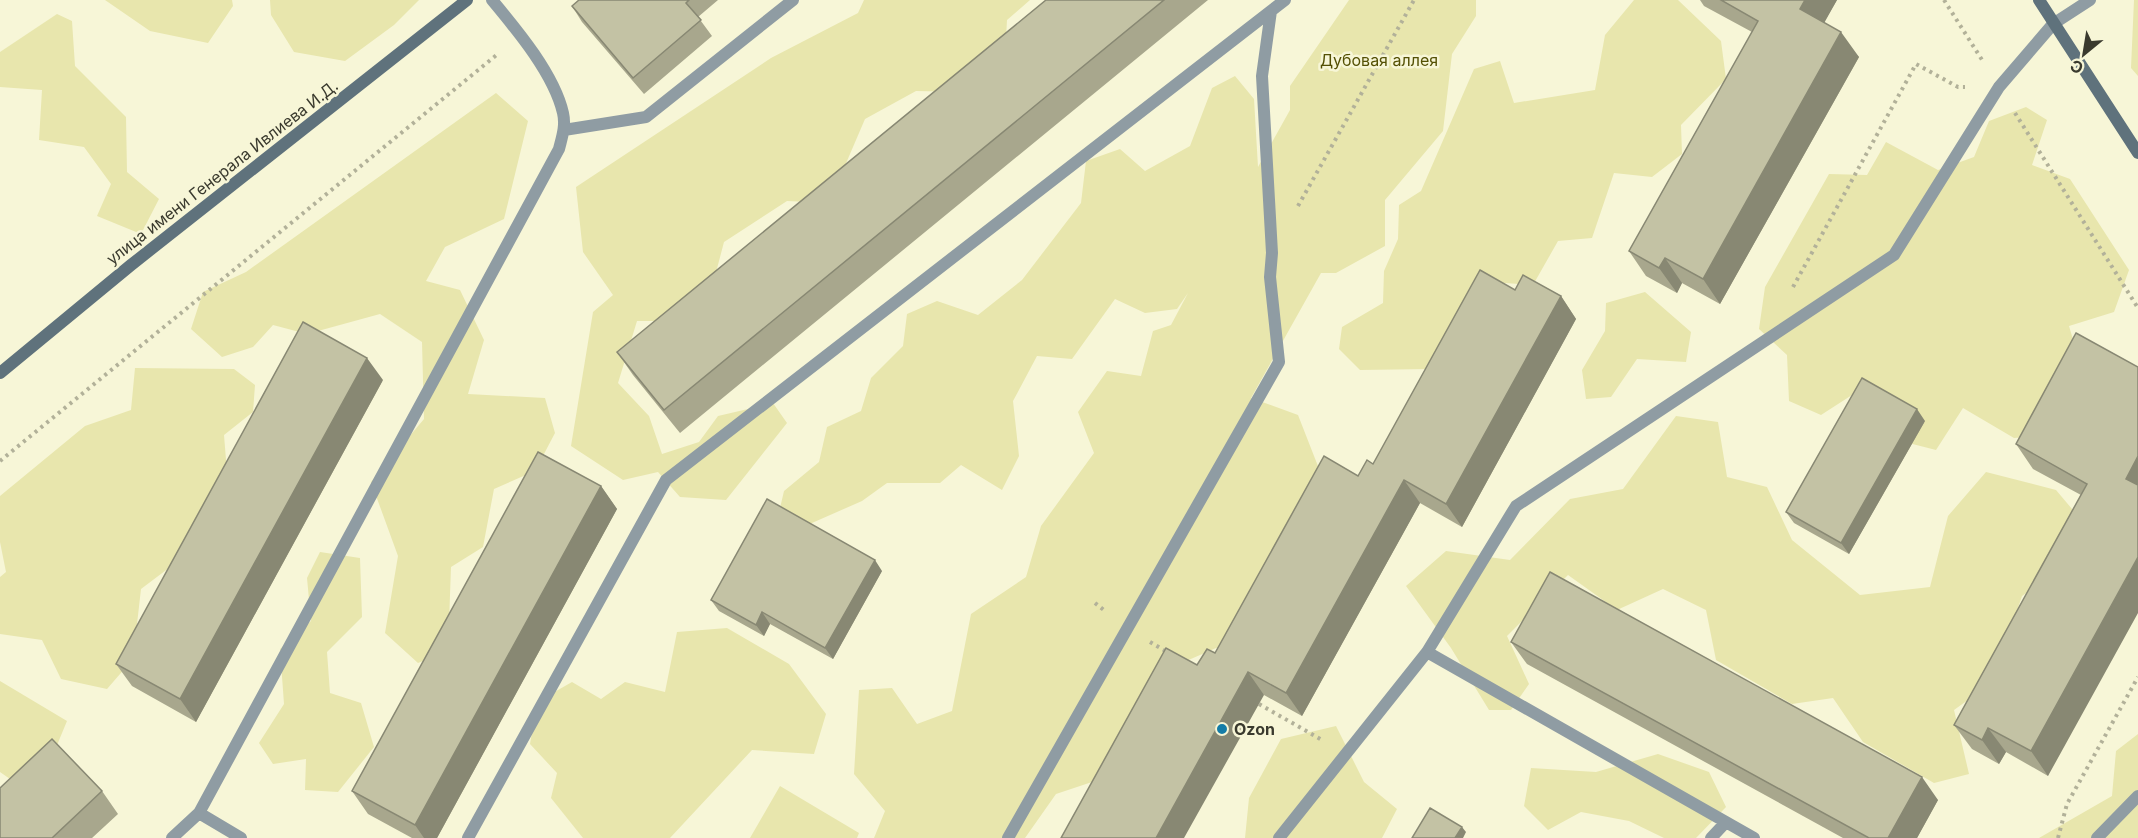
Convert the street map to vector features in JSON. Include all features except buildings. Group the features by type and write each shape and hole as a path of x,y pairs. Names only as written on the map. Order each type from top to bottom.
{"street":[{"name":"улица имени Генерала Ивлиева И.Д.","path":"0,373 131,265 467,0"},
{"path":"2039,0 2138,153"}],"lane":[{"path":"172,838 199,813 559,149 564,130 563,113 556,92 520,35 492,0"},
{"path":"564,130 646,117 793,0"},
{"path":"468,838 666,480 1285,0"},
{"path":"1279,838 1427,652 1516,506 1894,255 1999,87 2053,24 2090,0"},
{"path":"1008,838 1279,362 1270,277 1272,253 1262,76 1271,11"},
{"path":"1427,652 1754,838"},
{"path":"2097,838 2138,796"},
{"path":"199,813 241,838"},
{"path":"1711,838 1726,822"}],"path":[{"path":"1295,212 1414,0"},
{"path":"1944,0 2138,308"},
{"path":"0,460 520,35"},
{"path":"1790,292 1916,64 1958,87 1999,87"},
{"path":"1156,646 1173,655"},
{"path":"2058,838 2067,804 2138,677"},
{"path":"1258,704 1346,753"}],"green space":[{"path":"105,0 232,0 233,6 208,43 150,31"},
{"path":"270,0 419,0 394,25 345,61 294,52 271,15"},
{"path":"864,0 1030,0 1007,20 1005,56 962,92 916,91 865,119 829,203 787,201 724,242 714,280 667,321 637,321 618,383 649,416 662,454 699,442 718,416 773,403 787,423 726,500 680,497 658,472 623,480 571,446 593,312 613,295 583,252 576,187 771,58 858,13"},
{"name":"Дубовая аллея","path":"1349,0 1476,0 1476,16 1452,54 1443,131 1385,200 1385,246 1336,273 1321,273 1251,398 1298,415 1323,479 1235,646 1216,648 1168,669 1110,776 1056,794 1025,838 874,838 885,811 854,774 859,690 892,688 917,724 952,711 971,614 1026,577 1041,526 1094,453 1078,412 1107,371 1141,376 1153,331 1171,325 1188,293 1177,309 1145,313 1115,299 1072,359 1037,356 1013,401 1019,456 1002,490 961,465 940,483 887,483 862,501 796,530 777,521 784,491 819,462 827,427 861,411 871,378 903,346 907,314 937,301 978,315 1022,280 1081,203 1086,161 1120,149 1145,171 1190,146 1212,88 1235,76 1254,99 1258,167 1290,110 1290,86"},
{"path":"1634,0 1678,0 1721,41 1726,79 1681,125 1682,154 1652,177 1614,173 1592,238 1558,241 1533,285 1477,281 1431,369 1360,370 1339,349 1342,327 1383,303 1384,271 1398,239 1399,205 1421,191 1474,69 1500,61 1514,103 1595,90 1605,35"},
{"path":"2134,0 2138,0 2138,76 2131,68"},
{"path":"57,14 72,21 75,66 126,117 127,172 159,199 141,234 97,216 111,184 84,147 39,140 42,90 0,87 0,52"},
{"path":"496,93 528,121 504,219 445,247 426,281 460,290 484,340 468,394 545,398 555,433 535,471 494,489 483,547 451,567 448,651 418,663 385,633 398,556 371,482 424,419 422,342 380,314 307,334 273,325 253,347 222,357 191,329 203,292 246,272"},
{"path":"2026,107 2047,120 2032,165 2070,179 2129,270 2114,312 2069,326 2087,387 2070,434 2014,438 1963,408 1936,450 1893,439 1852,395 1821,415 1789,401 1787,355 1759,329 1765,287 1829,174 1867,175 1886,142 1938,170 1974,157 1989,121"},
{"path":"1645,292 1691,332 1686,362 1637,359 1611,397 1586,399 1582,370 1605,331 1606,303"},
{"path":"135,368 234,369 255,385 253,412 224,435 227,472 194,549 141,589 133,659 107,689 61,679 42,640 0,634 0,577 6,572 0,542 0,496 85,426 131,410"},
{"path":"1676,416 1718,422 1727,477 1767,487 1792,540 1860,595 1930,587 1948,516 1986,472 2056,490 2083,522 2053,574 2022,596 1993,682 1954,710 1969,774 1934,783 1863,742 1833,698 1792,704 1716,660 1706,610 1663,589 1617,610 1568,575 1507,636 1529,684 1511,710 1489,710 1451,648 1406,586 1446,551 1510,560 1570,499 1623,489"},
{"path":"320,552 360,558 362,617 327,652 330,693 361,703 374,747 338,792 305,790 306,759 273,764 259,743 284,704 280,649 311,621 307,578"},
{"path":"727,628 789,664 826,714 814,754 752,750 670,838 583,838 551,798 557,773 530,744 537,702 572,682 601,699 625,682 665,692 677,632"},
{"path":"0,681 67,721 50,762 10,779 0,772"},
{"path":"1336,726 1364,782 1397,809 1382,838 1245,838 1249,798 1281,739"},
{"path":"2138,734 2138,838 2039,838 2112,796 2116,751"},
{"path":"1658,754 1709,772 1726,807 1696,838 1664,838 1629,821 1581,812 1548,830 1524,806 1531,768 1596,772"},
{"path":"780,786 859,833 857,838 750,838"}],"place":[{"name":"Ozon","path":"1222,729"}]}
